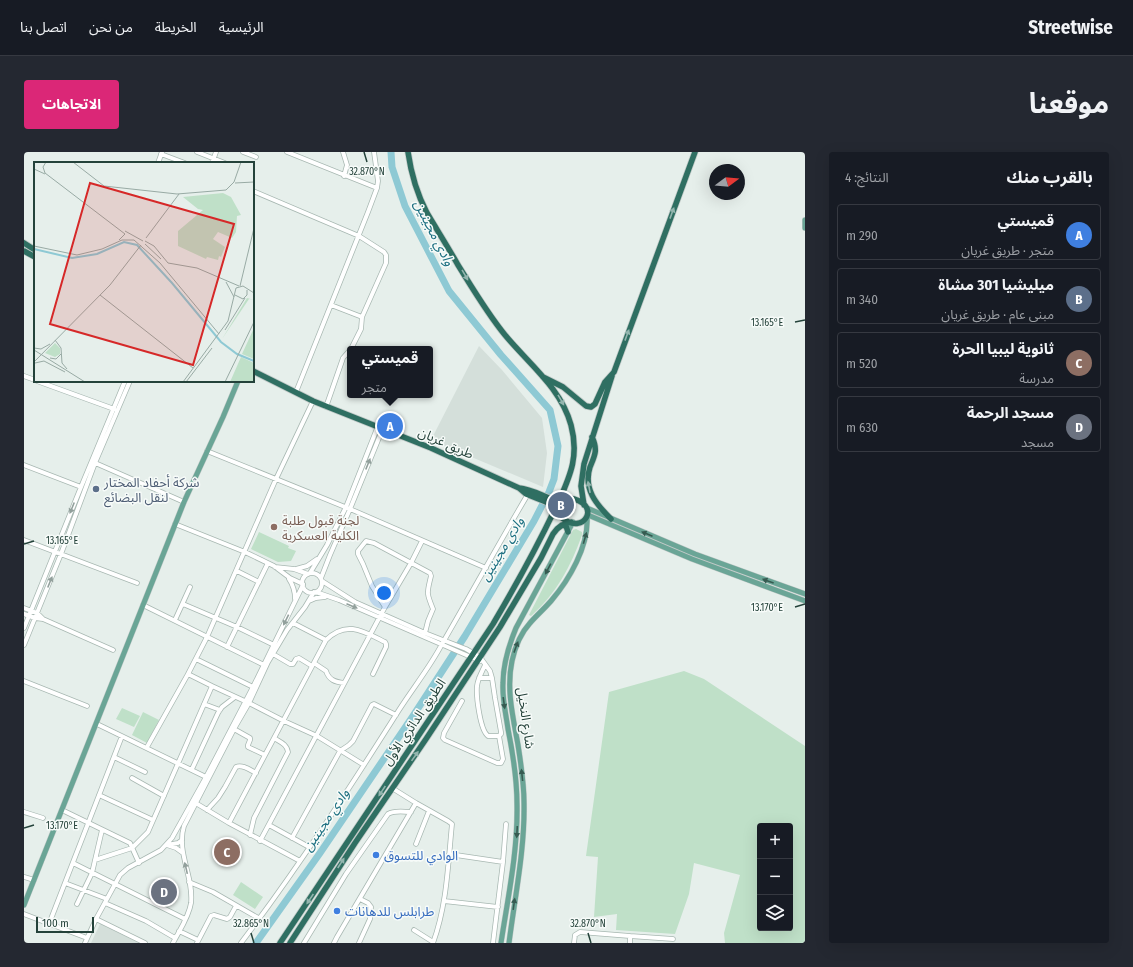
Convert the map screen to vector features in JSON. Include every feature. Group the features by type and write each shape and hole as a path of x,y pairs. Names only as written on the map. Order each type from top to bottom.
{"highway":[{"name":"الطريق الدائري الأول","path":"280,943 493,624 544,534 573,467 575,450 574,437 569,417 563,404 556,393 498,326 473,290 423,204 414,179 408,152"},
{"path":"585,507 577,501 565,499 557,504 556,511 565,520 572,522 582,522 587,516 585,507 581,492 582,475 592,437 614,372 695,152"},
{"path":"24,243 34,249"},
{"path":"24,251 34,256"},
{"name":"طريق غريان","path":"254,371 326,407 431,448 519,488 528,494 538,496"},
{"path":"541,376 563,387 589,407 594,405 606,382 614,372"},
{"path":"592,437 596,450 588,475 589,488 595,501 611,519"},
{"name":"طريق غريان","path":"519,488 528,489 538,496 557,504"},
{"path":"562,525 572,522"},
{"name":"الطريق الدائري الأول","path":"290,943 392,788 481,661 541,558 553,534 562,525"},
{"path":"562,525 567,528 568,532"}],"main road":[{"path":"805,220 805,228"},
{"path":"24,905 175,524 238,382"},
{"path":"585,507 695,554 805,594"},
{"path":"587,516 681,554 805,601"},
{"name":"شارع النخيل","path":"509,943 521,857 524,820 521,766 510,697 509,681 511,667 518,642 523,632 556,595 566,582 574,567 585,538 587,530 587,516"},
{"path":"501,943 514,857 518,810 516,775 503,692 504,668 507,652 516,628 572,522"}],"street":[{"path":"197,152 213,161 216,152"},
{"path":"243,152 256,157"},
{"path":"286,152 377,188"},
{"path":"342,152 347,165 344,176"},
{"path":"296,392 377,188 378,181 374,152"},
{"path":"162,153 183,162"},
{"path":"254,191 359,236 384,252 386,255 386,263 362,318 361,329 352,346"},
{"path":"330,305 362,318"},
{"path":"326,407 343,358 347,353"},
{"path":"24,376 34,380"},
{"path":"39,382 118,410"},
{"path":"24,645 62,554 86,489 93,462 113,408 125,382"},
{"path":"24,628 80,487 118,410 130,382"},
{"path":"147,748 207,637 276,479 313,401"},
{"path":"207,777 234,729 253,687 265,666 287,630 315,592 321,588 322,580 332,549 380,427"},
{"path":"207,451 348,508 486,568"},
{"path":"93,462 184,502"},
{"path":"24,465 86,489"},
{"path":"241,943 260,919 300,861 444,646 528,494"},
{"path":"85,943 96,919 120,875 128,868 139,863 167,845 194,802 265,666 303,584 304,578 309,573 327,545 348,508"},
{"path":"175,524 245,552 274,566 286,576 303,584"},
{"path":"24,540 137,584"},
{"path":"385,607 372,586 358,554 358,551 366,541 430,573 431,576 427,592 433,608 425,633"},
{"path":"260,841 380,616 422,541"},
{"path":"294,569 308,566 320,556"},
{"path":"227,647 268,563"},
{"path":"274,566 317,574 322,580 380,616 444,646 464,654 472,655"},
{"path":"237,571 259,582"},
{"path":"286,576 293,586 295,601"},
{"path":"303,584 304,588 308,592 315,592 339,600 446,641 466,650 481,661 490,671 492,678 501,732 499,736 503,759 501,763 443,738 444,733 462,701"},
{"path":"175,620 190,587"},
{"path":"309,601 316,598 328,597"},
{"path":"183,604 274,645"},
{"path":"143,605 265,666"},
{"path":"24,608 37,613 43,619"},
{"path":"24,614 43,619 113,650"},
{"path":"293,623 326,640"},
{"path":"229,823 326,640 333,634 349,628 385,642 386,644 373,674"},
{"path":"273,654 292,665 296,659 299,658 326,671 328,676 335,682 344,683"},
{"path":"196,659 253,687"},
{"path":"481,661 477,686 477,698 484,732 488,736 499,736"},
{"path":"188,674 317,736 364,765"},
{"path":"479,678 492,678"},
{"path":"24,681 87,706"},
{"path":"95,860 132,848 148,832 212,686"},
{"path":"192,769 220,710 235,697"},
{"path":"204,704 220,710"},
{"path":"292,838 340,751 349,746 353,741 373,704 396,716"},
{"path":"97,724 207,777"},
{"path":"234,729 250,738 248,747 265,755"},
{"path":"49,924 122,736"},
{"path":"250,835 254,818 288,752 286,746 274,738"},
{"path":"114,757 145,772"},
{"path":"207,810 226,787 236,767 239,765 243,766 256,773"},
{"path":"132,778 164,796"},
{"path":"392,788 452,824 444,901 433,943 414,930"},
{"path":"99,795 154,820"},
{"path":"194,802 260,841 300,861"},
{"path":"173,943 185,919 191,902 190,882 183,853 182,840 184,826 194,802"},
{"path":"334,943 416,803"},
{"path":"62,810 130,843 139,863"},
{"path":"416,844 430,811"},
{"path":"24,812 43,818"},
{"path":"304,943 346,874 388,814 391,812 411,812"},
{"path":"493,943 506,824"},
{"path":"269,825 309,847"},
{"path":"77,904 92,873 102,830"},
{"path":"167,845 178,843 182,840"},
{"path":"167,845 183,853"},
{"path":"449,854 503,862"},
{"path":"73,863 185,919"},
{"path":"24,877 34,880"},
{"path":"190,882 212,892 260,919"},
{"path":"65,883 84,890 146,921 175,938"},
{"path":"359,943 370,919 371,907 368,903 360,899"},
{"path":"444,901 498,907"},
{"path":"179,931 198,941 211,916 214,915 228,919 236,906"},
{"path":"24,914 87,938"},
{"path":"96,919 145,943"},
{"path":"574,943 575,935 580,932 672,939"},
{"path":"630,936 630,943"}],"shaded area":[{"path":"479,346 502,370 542,418 547,453 543,487 431,440"},
{"path":"100,924 139,943 91,943"}],"green space":[{"path":"576,529 582,532 582,535 573,558 562,579 540,607 531,616 529,615 573,530"},
{"path":"259,532 289,546 288,548 296,551 291,561 278,562 251,549"},
{"path":"684,671 704,679 805,746 805,943 725,943 724,933 740,875 694,863 689,894 675,934 616,930 617,914 594,917 598,857 586,856 609,692"},
{"path":"122,708 140,716 134,727 116,719"},
{"path":"143,712 159,720 147,743 132,735"},
{"path":"241,882 263,897 255,909 233,895"}],"waterway":[{"name":"وادي مجينين","path":"256,943 320,853 413,716 465,636 534,521 554,479 558,446 550,410 501,355 449,291 405,206 392,167 391,152"}],"place":[{"name":"قميستي","path":"390,426"},
{"name":"شركة أحفاد المختار لنقل البضائع","path":"96,489"},
{"name":"ميليشيا 301 مشاة","path":"561,505"},
{"name":"لجنة قبول طلبة الكلية العسكرية","path":"274,527"},
{"name":"ثانوية ليبيا الحرة","path":"227,852"},
{"name":"الوادي للتسوق","path":"376,855"},
{"name":"مسجد الرحمة","path":"164,892"},
{"name":"طرابلس للدهانات","path":"337,911"}]}
